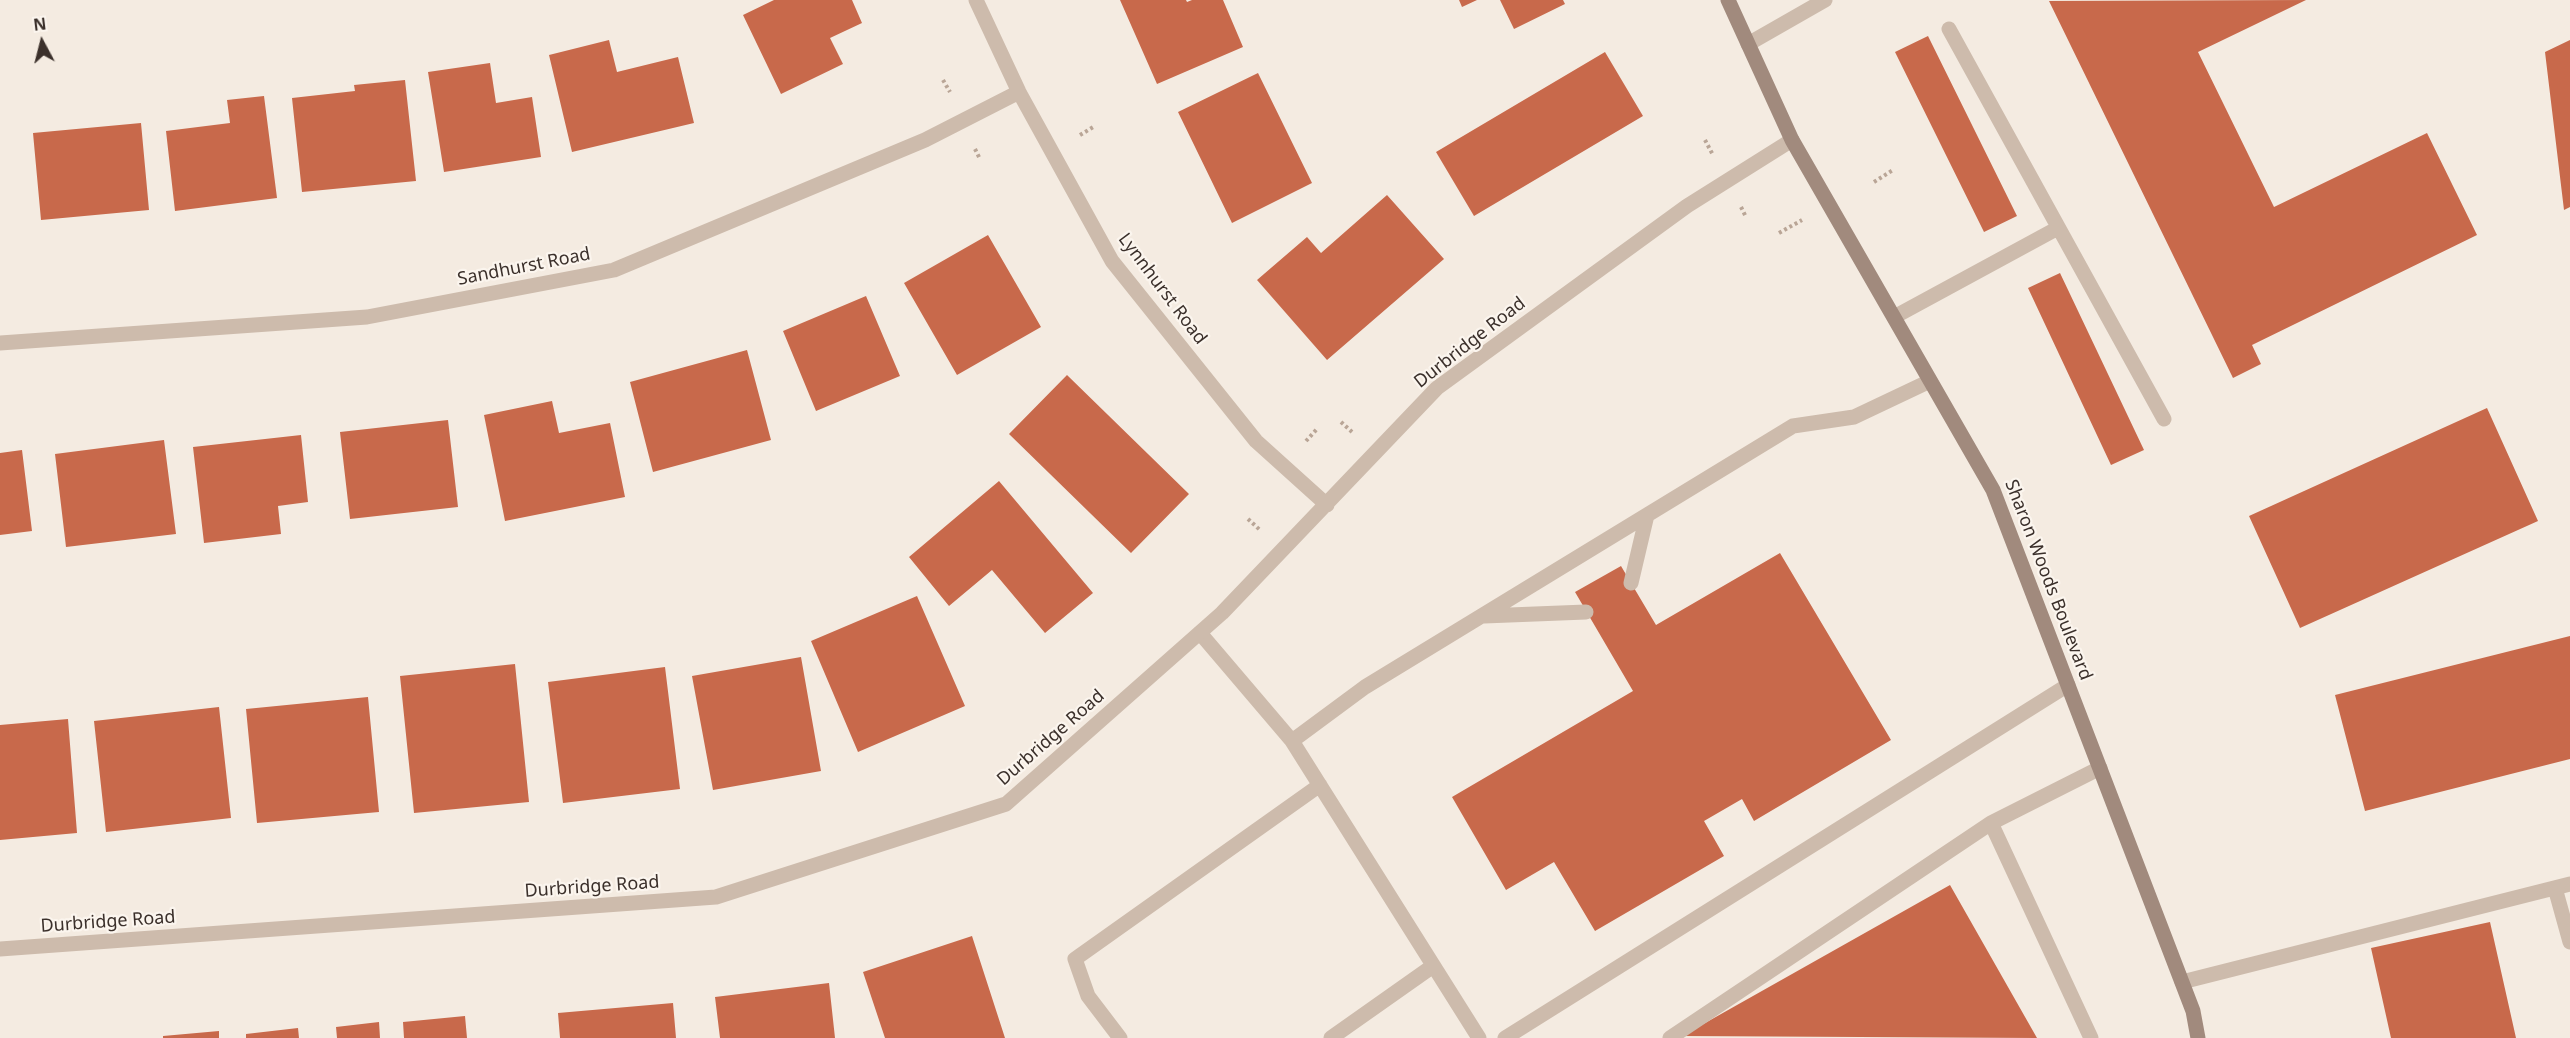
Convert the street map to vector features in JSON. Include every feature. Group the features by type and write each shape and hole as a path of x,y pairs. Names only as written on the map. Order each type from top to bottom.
{"street":[{"name":"Lynnhurst Road","path":"976,0 1019,92 1112,261 1256,441 1327,505"},
{"name":"Sharon Woods Boulevard","path":"1728,0 1792,140 1993,490 2193,1011 2198,1038"},
{"path":"1748,44 1825,0"},
{"path":"1949,29 2164,419"},
{"name":"Sandhurst Road","path":"0,343 367,317 614,270 925,140 1019,92"},
{"name":"Durbridge Road","path":"0,949 716,897 1006,804 1222,613 1437,388 1687,206 1792,140"},
{"path":"1894,317 2058,228"},
{"path":"1292,741 1365,687 1793,426 1854,417 1930,381"},
{"path":"1631,583 1647,515"},
{"path":"1481,616 1586,612"},
{"path":"1200,633 1292,741 1479,1038"},
{"path":"1505,1038 2068,686"},
{"path":"1670,1038 1991,823 2100,768"},
{"path":"1120,1038 1088,996 1075,959 1320,785"},
{"path":"1991,823 2091,1038"},
{"path":"2182,982 2563,886 2570,942"},
{"path":"1331,1038 1433,966"}],"path":[{"path":"943,80 951,94"},
{"path":"1080,135 1095,126"},
{"path":"1705,140 1713,155"},
{"path":"1874,182 1893,170"},
{"path":"1779,233 1802,220"},
{"path":"1341,422 1352,432"},
{"path":"1306,441 1317,429"},
{"path":"1248,519 1261,531"}],"building":[{"path":"774,0 852,0 862,23 830,38 843,64 781,94 743,15"},
{"path":"1120,0 1186,0 1187,2 1223,0 1243,47 1157,84"},
{"path":"1459,0 1477,0 1462,7"},
{"path":"1500,0 1563,0 1565,4 1514,29"},
{"path":"2306,0 2198,52 2274,207 2427,133 2477,235 2252,345 2261,364 2233,378 2049,1"},
{"path":"1928,36 2017,216 1984,232 1895,52"},
{"path":"609,40 617,72 678,57 694,123 572,152 549,55"},
{"path":"2570,40 2570,207 2564,210 2545,52"},
{"path":"1605,52 1643,116 1474,216 1436,152"},
{"path":"490,63 496,103 532,97 541,157 444,172 428,72"},
{"path":"1258,73 1312,183 1232,223 1178,112"},
{"path":"405,80 416,181 302,192 292,98 355,91 354,85"},
{"path":"264,96 277,198 175,211 166,131 230,123 227,100"},
{"path":"141,123 149,210 41,220 33,133"},
{"path":"1387,195 1444,259 1327,360 1257,280 1307,237 1321,253"},
{"path":"988,235 1041,327 957,375 904,283"},
{"path":"2060,273 2144,450 2111,465 2028,288"},
{"path":"866,296 900,376 816,411 783,331"},
{"path":"747,350 771,440 653,472 630,382"},
{"path":"1067,375 1189,494 1131,553 1009,434"},
{"path":"552,401 559,433 610,423 625,497 505,521 484,415"},
{"path":"2487,408 2538,521 2300,628 2249,516"},
{"path":"448,420 458,507 350,519 340,432"},
{"path":"301,435 308,502 278,506 281,534 204,543 193,447"},
{"path":"164,440 176,534 66,547 55,454"},
{"path":"22,450 32,531 0,535 0,453"},
{"path":"999,481 1093,593 1045,633 992,570 949,606 909,557"},
{"path":"1780,553 1891,740 1754,821 1742,799 1704,821 1724,856 1595,931 1554,862 1506,890 1452,797 1633,691 1575,592 1621,566 1656,625"},
{"path":"917,596 965,706 858,752 811,641"},
{"path":"2570,636 2570,759 2365,811 2335,695"},
{"path":"801,657 821,771 713,790 692,676"},
{"path":"515,664 529,802 414,813 400,676"},
{"path":"665,667 680,789 563,803 548,682"},
{"path":"368,697 379,812 257,823 246,709"},
{"path":"219,707 231,818 106,832 94,721"},
{"path":"68,719 77,833 0,840 0,725"},
{"path":"1950,885 2037,1038 1682,1036"},
{"path":"2490,922 2516,1038 2391,1038 2371,948"},
{"path":"972,936 1005,1038 885,1038 863,972"},
{"path":"829,983 835,1038 720,1038 715,997"},
{"path":"673,1003 676,1038 560,1038 558,1013"},
{"path":"465,1016 467,1038 404,1038 403,1022"},
{"path":"379,1022 380,1038 337,1038 336,1027"},
{"path":"298,1028 299,1038 246,1038 246,1034"},
{"path":"219,1031 219,1038 163,1038 163,1036"}]}
